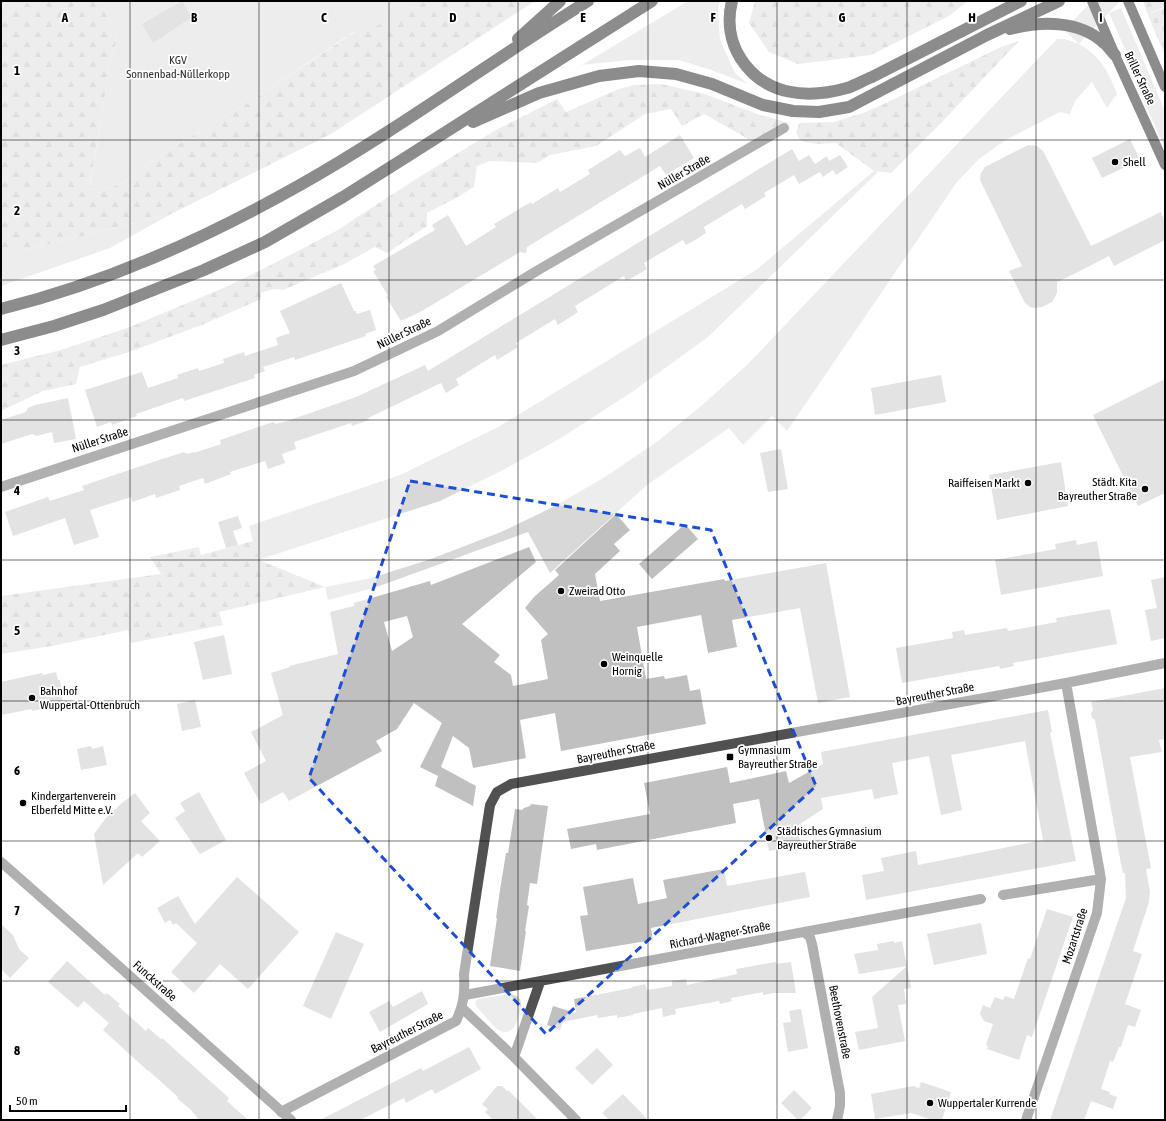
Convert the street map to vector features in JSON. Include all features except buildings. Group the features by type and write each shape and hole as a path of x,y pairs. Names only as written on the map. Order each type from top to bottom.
{"highway":[{"path":"488,66 560,1"},
{"path":"1,309 41,299 104,278 168,253 234,221 301,184 375,140 588,1"},
{"path":"1,340 54,326 103,310 204,270 265,242 343,197 652,1"},
{"path":"732,1 729,14 730,33 737,52 748,69 763,82 781,90 801,94 848,88 1009,5 1021,1"},
{"path":"408,156 478,119 539,94 599,76 639,72 676,74 712,84 763,105 793,111 819,112 849,107 987,35 1059,1"},
{"path":"987,35 1020,27 1045,24 1062,24 1101,34 1104,43 1115,55"}],"main road":[{"path":"1092,1 1101,34"},
{"name":"Briller Straße","path":"1130,5 1165,87"},
{"name":"Briller Straße","path":"1115,55 1165,165"}],"street":[{"name":"Nüller Straße","path":"1,487 354,370 390,354 438,331 540,269 784,128"},
{"name":"Bayreuther Straße","path":"282,1112 456,1022 462,1008 465,995 464,974 490,806 497,792 511,784 1066,683 1165,663"},
{"name":"Mozartstraße","path":"1026,1120 1097,913 1101,879 1066,683"},
{"name":"Funckstraße","path":"1,862 291,1120"},
{"path":"1003,895 1101,879"},
{"name":"Richard-Wagner-Straße","path":"465,995 981,899"},
{"name":"Beethovenstraße","path":"804,932 810,937 812,944 840,1093 840,1106 837,1120"},
{"path":"514,1057 540,982"},
{"path":"462,1008 514,1057 576,1120"}],"highlighted area":[{"path":"410,481 711,530 816,786 546,1034 309,778"}],"green space":[{"path":"1,1 31,1 17,7 6,17 2,12 1,13"},
{"path":"31,1 100,1 117,38 109,69 90,185 98,193 126,181 159,156 254,99 356,31 359,35 426,1 535,1 331,134 171,214 14,253 1,258 1,13 2,12 6,17 17,7"},
{"name":"KGV Sonnenbad-Nüllerkopp","path":"100,1 426,1 359,36 355,31 254,99 159,156 126,181 98,193 90,186 109,69 117,38"},
{"path":"688,1 720,1 718,9 720,40 735,73 748,84 679,60 629,60 582,65"},
{"path":"755,1 968,1 949,16 871,55 798,64 769,52 749,23"},
{"path":"1092,1 1120,1 1079,44 1064,30"},
{"path":"1143,1 1165,1 1165,6 1148,15"},
{"path":"1165,7 1165,56 1148,15"},
{"path":"1121,8 1165,111 1165,149 1135,81 1138,78 1109,13"},
{"path":"1057,39 1065,39 1079,44 1093,54 1103,65 1114,86 1117,94 1107,108 1092,82 1075,101 1070,114 1060,112 1004,141 979,159 957,182 787,431 772,416 743,445 729,428 647,485 550,573 528,532 374,588 328,600 325,587 371,578 431,559 501,532 553,507 605,477 658,441 701,406 748,364"},
{"path":"1019,41 891,173 874,171 836,143 816,144 801,141 796,133 799,123 834,122 863,113 1001,47"},
{"path":"661,84 705,94 760,115 790,123 752,141 704,114 682,126 671,109 645,114 596,146 550,155 537,163 490,161 477,166 474,187 427,213 427,226 387,253 375,247 344,264 283,290 274,289 261,293 261,299 204,324 135,350 80,367 76,384 43,391 1,411 1,365 61,350 130,327 228,286 336,231 494,131 557,99 566,112 619,89 634,85"},
{"path":"874,171 878,172 708,337 632,392 561,438 501,471 440,501 258,560 249,526 400,475 498,427 756,270"},
{"path":"171,214 110,248 1,286 1,258 14,253"},
{"path":"253,541 259,560 325,587 219,612 223,625 131,643 128,630 52,646 1,654 1,596 161,574 150,557 199,547 201,555"},
{"path":"508,994 519,998 521,1001 521,1008 515,1026 508,1032 504,1032 500,1031 494,1026 476,1006 475,1002 478,999"}],"place":[{"name":"Shell","path":"1115,162"},
{"name":"Raiffeisen Markt","path":"1028,483"},
{"name":"Städt. Kita Bayreuther Straße","path":"1145,489"},
{"name":"Zweirad Otto","path":"561,591"},
{"name":"Weinquelle Hornig","path":"604,664"},
{"name":"Bahnhof Wuppertal-Ottenbruch","path":"32,698"},
{"name":"Gymnasium Bayreuther Straße","path":"730,757"},
{"name":"Kindergartenverein Elberfeld Mitte e.V.","path":"23,803"},
{"name":"Städtisches Gymnasium Bayreuther Straße","path":"769,838"},
{"name":"Wuppertaler Kurrende","path":"930,1103"}]}
